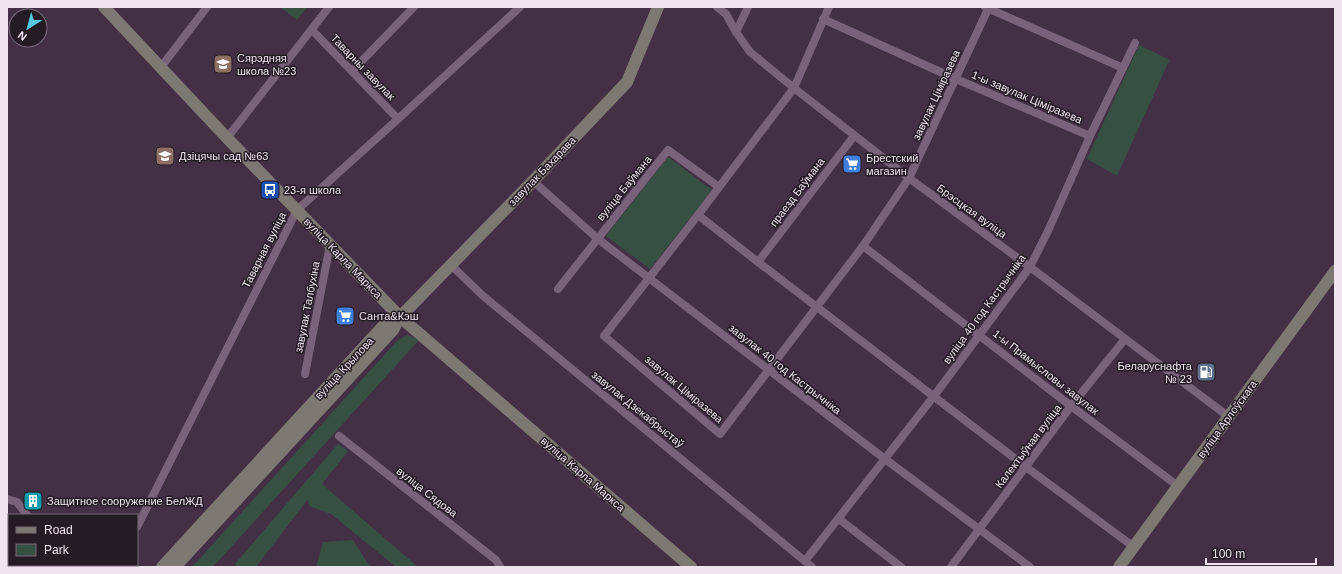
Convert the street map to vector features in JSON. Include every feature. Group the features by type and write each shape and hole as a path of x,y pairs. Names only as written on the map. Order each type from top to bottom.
{"main road":[{"name":"вуліца Карла Маркса","path":"104,7 400,317 691,567"},
{"name":"завулак Бахарава","path":"400,317 627,82 658,7"},
{"name":"вуліца Арлоўскага","path":"1119,567 1335,271"},
{"name":"вуліца Крылова","path":"162,567 384,324 400,317"},
{"name":"вуліца Крылова","path":"175,567 393,330 400,317"}],"street":[{"path":"161,67 207,7"},
{"path":"228,138 329,7"},
{"path":"352,71 414,7"},
{"name":"Таварная вуліца","path":"138,525 297,210 520,7"},
{"name":"Брэсцкая вуліца","path":"717,7 726,14 750,52 794,88 909,178 1229,417"},
{"path":"736,32 748,7"},
{"path":"649,278 794,88 829,7"},
{"name":"завулак Ціміразева","path":"649,278 604,336 720,434 863,246 909,178 956,79 987,8 1123,68"},
{"name":"1-ы завулак Ціміразева","path":"823,19 956,79 1090,136"},
{"name":"Таварны завулак","path":"312,30 398,119"},
{"name":"вуліца 40 год Кастрычніка","path":"805,561 934,396 1030,267 1048,231 1090,136 1135,43"},
{"name":"праезд Баўмана","path":"758,262 854,136"},
{"name":"вуліца Баўмана","path":"558,289 668,150 719,187"},
{"name":"завулак 40 год Кастрычніка","path":"533,181 598,239 885,459 1030,567"},
{"path":"698,215 1026,467 1134,546"},
{"name":"завулак Талбухіна","path":"305,374 330,245"},
{"name":"1-ы Прамысловы завулак","path":"863,246 1071,406 1178,486"},
{"name":"завулак Дзекабрыстаў","path":"451,265 482,295 812,567"},
{"name":"Калектыўная вуліца","path":"951,567 1071,406 1125,339"},
{"name":"вуліца Сядова","path":"339,436 496,560 500,567"},
{"path":"7,499 16,502 26,514"},
{"path":"839,519 901,567"}],"green space":[{"path":"280,7 307,7 297,20"},
{"path":"1139,45 1168,59 1169,61 1117,176 1087,159"},
{"path":"668,157 712,190 650,269 606,236"},
{"path":"407,335 419,340 213,567 192,567 397,341"},
{"path":"338,444 348,451 322,484 418,567 396,567 331,514 309,506 308,499 256,567 236,567 235,564"},
{"path":"353,540 370,567 316,567 323,542"}],"place":[{"name":"Сярэдняя школа №23","path":"223,64"},
{"name":"Дзіцячы сад №63","path":"165,156"},
{"name":"Брестский магазин","path":"852,164"},
{"name":"23-я школа","path":"270,190"},
{"name":"Санта&Кэш","path":"345,316"},
{"name":"Беларуснафта № 23","path":"1206,372"},
{"name":"Защитное сооружение БелЖД","path":"33,501"}]}
